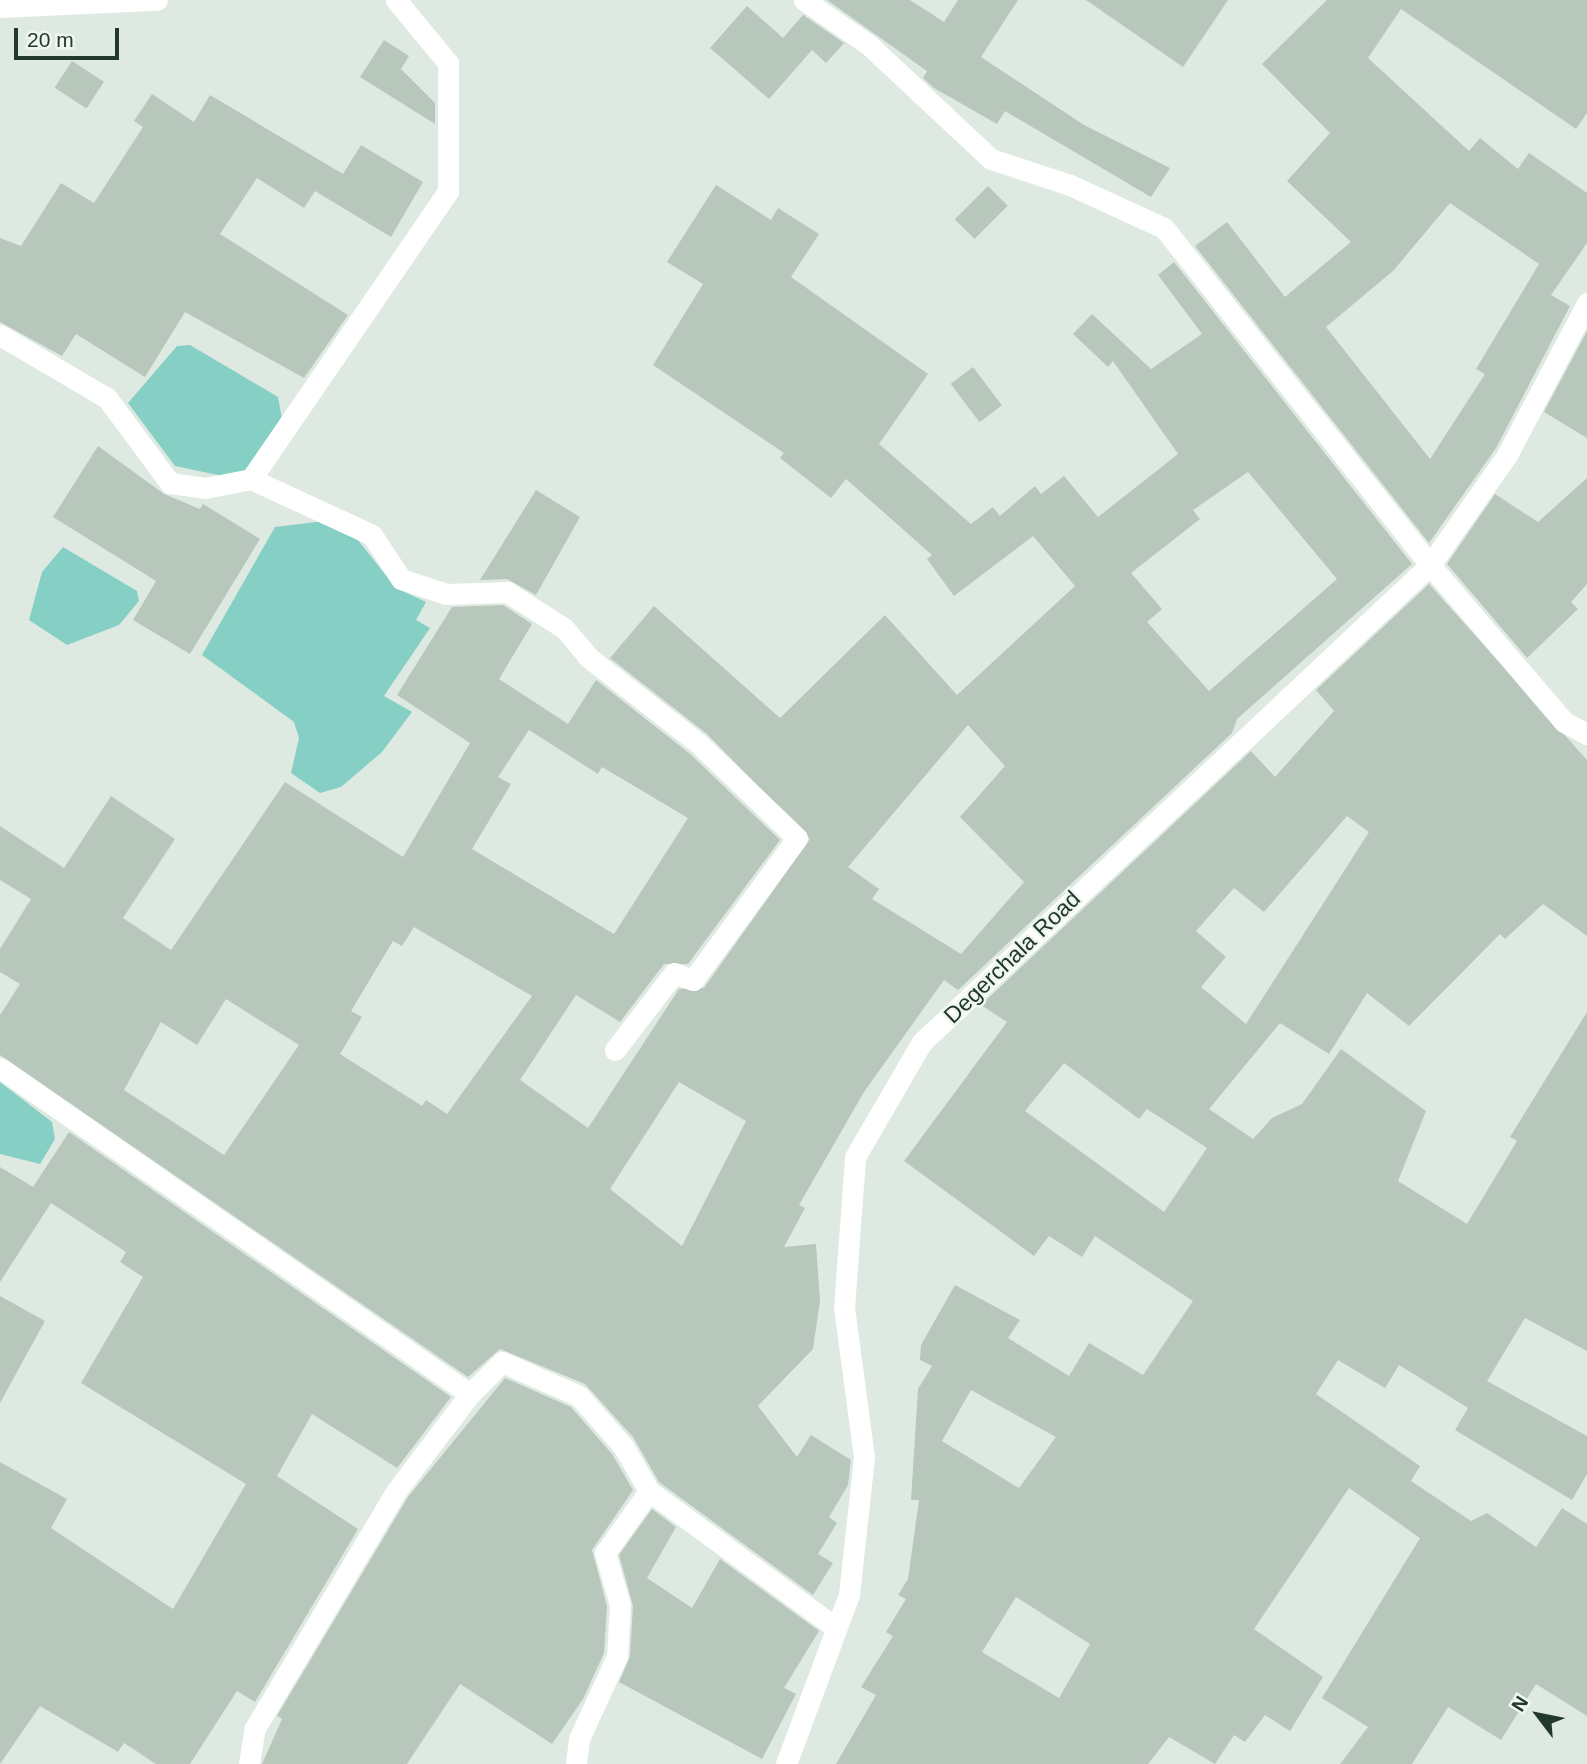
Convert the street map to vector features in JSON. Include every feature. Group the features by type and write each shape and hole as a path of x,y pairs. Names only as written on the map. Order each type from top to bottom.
{"street":[{"path":"0,7 157,0"},
{"path":"251,479 448,191 448,63 396,0"},
{"path":"804,0 869,45 991,159 1070,185 1164,228 1430,565 1564,722 1587,734"},
{"name":"Degerchala Road","path":"786,1764 849,1595 864,1457 844,1308 855,1157 922,1042 1430,565 1507,455 1587,303"},
{"path":"0,335 107,398 170,483 205,488 251,479 372,535 401,579 446,594 507,592 564,628 588,657 698,743 797,838 693,980 674,972 615,1049"},
{"path":"0,1068 470,1394"},
{"path":"249,1764 255,1728 383,1514 470,1394 502,1362 579,1395 623,1446 649,1491 836,1628"},
{"path":"576,1764 579,1739 617,1656 620,1605 605,1553 649,1491"}],"water":[{"path":"190,345 278,397 282,419 252,469 232,478 175,466 128,403 177,346"},
{"path":"324,521 354,535 396,588 426,602 416,620 430,628 384,696 412,712 382,752 341,787 320,793 291,773 299,738 294,722 202,655 275,527"},
{"path":"63,547 137,591 139,601 119,625 67,645 29,620 42,572"},
{"path":"0,1082 52,1122 55,1139 40,1164 0,1154"}],"building":[{"path":"827,0 910,0 944,22 958,0 1018,0 981,57 1084,125 1170,168 1151,197 1005,111 997,124 934,88 923,78 927,71"},
{"path":"1086,0 1228,0 1183,67"},
{"path":"1327,0 1587,0 1587,113 1576,129 1401,9 1368,58 1469,151 1480,138 1518,169 1529,153 1587,193 1587,243 1551,295 1570,306 1496,448 1429,543 1195,246 1227,222 1285,297 1351,242 1287,181 1330,133 1262,64","holes":["1450,203 1539,264 1476,369 1485,374 1430,459 1326,327 1393,271"]},
{"path":"747,6 783,38 803,15 844,43 826,63 812,50 769,99 710,48"},
{"path":"384,40 409,56 401,69 435,103 435,124 360,77"},
{"path":"72,61 104,82 86,109 55,88"},
{"path":"152,94 194,122 210,95 343,174 361,145 423,182 391,237 315,191 304,208 257,178 220,234 348,315 304,378 185,312 145,377 76,334 62,356 0,322 0,238 21,246 61,183 94,203 143,127 134,121"},
{"path":"716,185 771,220 778,208 819,234 791,277 928,374 879,444 971,524 993,507 1000,516 1035,486 1041,494 1064,476 1098,517 1178,454 1113,361 1108,367 1073,334 1092,314 1151,369 1202,334 1158,275 1174,262 1412,564 1237,719 1232,733 958,990 944,980 864,1092 799,1205 805,1208 784,1247 816,1244 820,1301 813,1349 758,1406 797,1457 811,1435 851,1460 848,1485 829,1517 837,1523 818,1554 833,1563 813,1595 659,1482 633,1437 585,1384 500,1349 468,1377 0,1055 0,1015 20,984 0,972 0,949 31,899 0,880 0,826 64,868 111,796 175,839 123,918 171,950 285,782 403,857 470,743 397,695 452,607 503,605 532,624 499,679 568,724 596,680 689,753 780,840 688,964 664,964 620,1022 576,995 520,1080 588,1128 679,989 704,988 810,839 707,734 610,658 654,606 780,718 885,615 957,695 1075,586 1033,536 954,596 927,559 932,555 846,479 831,498 780,458 784,453 653,365 703,284 667,262","holes":["1248,472 1337,579 1209,691 1147,622 1162,609 1131,573 1200,519 1193,510","968,725 1005,766 960,817 1024,882 961,954 872,899 879,889 848,867","529,730 598,774 602,767 688,818 614,934 472,849 511,784 498,777","414,927 532,996 447,1114 426,1100 422,1106 340,1054 362,1017 351,1011 393,941 402,946","226,999 299,1045 224,1155 124,1090 161,1022 197,1045","679,1082 746,1121 682,1246 610,1189"]},
{"path":"988,186 1008,206 975,239 955,219"},
{"path":"1587,331 1587,438 1544,412"},
{"path":"973,367 1002,405 980,422 951,384"},
{"path":"98,446 164,494 200,509 203,504 260,539 190,654 133,620 156,581 53,517"},
{"path":"1587,478 1587,584 1571,602 1578,609 1527,658 1447,564 1495,494 1538,522"},
{"path":"536,490 580,517 536,595 507,579 480,580"},
{"path":"1429,584 1587,760 1587,936 1543,904 1505,939 1500,934 1409,1026 1367,993 1329,1054 1280,1023 1209,1109 1253,1139 1272,1118 1302,1104 1341,1049 1426,1111 1398,1181 1467,1224 1517,1141 1510,1137 1587,1012 1587,1351 1525,1318 1487,1381 1587,1436 1587,1474 1572,1500 1455,1430 1468,1408 1399,1365 1385,1388 1338,1360 1316,1394 1420,1466 1411,1481 1471,1521 1487,1513 1536,1547 1562,1508 1587,1524 1587,1716 1536,1684 1501,1740 1448,1707 1412,1764 1340,1764 1368,1727 1322,1698 1420,1538 1349,1488 1254,1629 1323,1677 1290,1731 1265,1715 1245,1742 1234,1735 1215,1764 1169,1737 1148,1764 836,1764 876,1695 861,1687 893,1636 886,1632 906,1599 898,1595 908,1579 919,1500 911,1500 918,1389 932,1366 920,1360 921,1345 955,1285 1020,1320 1008,1338 1069,1376 1089,1343 1143,1375 1193,1301 1095,1236 1082,1257 1049,1236 1034,1256 904,1161 1007,1022 981,1005 1251,751 1275,777 1334,711 1316,690","holes":["1347,816 1369,832 1246,1024 1201,987 1226,957 1196,931 1234,888 1264,912","1064,1063 1139,1119 1147,1109 1207,1148 1164,1212 1025,1111","971,1390 1056,1437 1019,1488 942,1441","1016,1597 1090,1644 1059,1698 982,1652"]},
{"path":"69,1132 451,1397 397,1468 312,1414 277,1476 358,1529 255,1702 237,1691 190,1764 156,1764 124,1743 118,1752 40,1706 0,1764 0,1462 67,1499 51,1528 173,1609 246,1484 81,1383 143,1277 120,1262 126,1252 51,1203 0,1282 0,1167 33,1187"},
{"path":"0,1296 45,1321 0,1403"},
{"path":"505,1378 571,1407 612,1454 633,1490 592,1550 607,1606 604,1653 583,1699 552,1744 460,1684 407,1764 262,1764 282,1719 277,1716 408,1497"},
{"path":"652,1509 676,1527 647,1578 692,1608 720,1559 819,1631 784,1688 796,1694 762,1759 619,1682 630,1657 633,1606 619,1555"}]}
